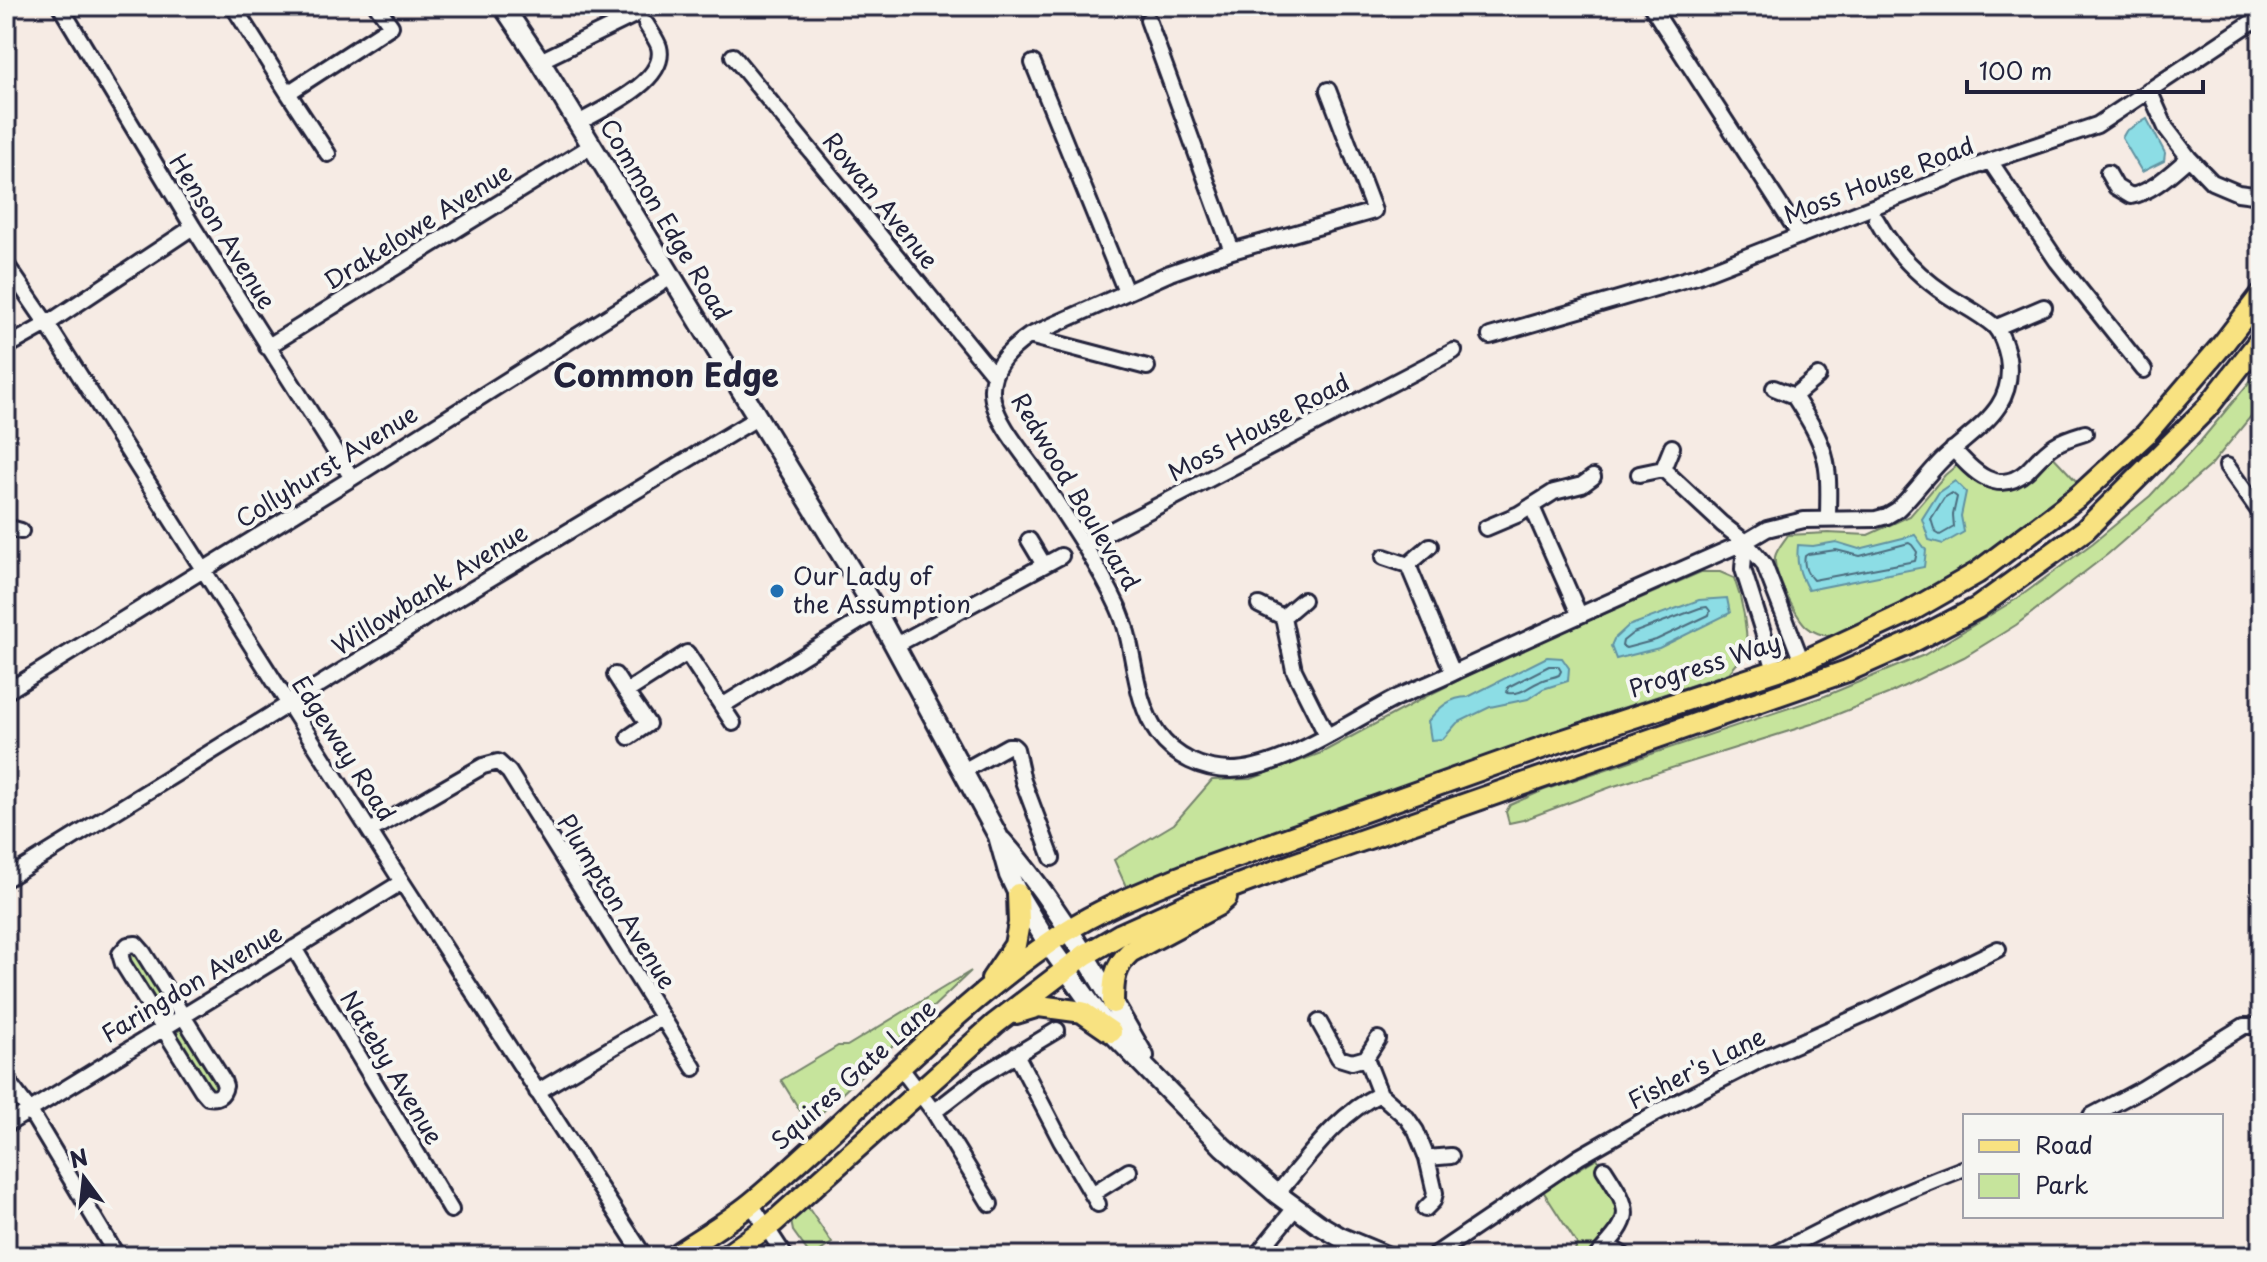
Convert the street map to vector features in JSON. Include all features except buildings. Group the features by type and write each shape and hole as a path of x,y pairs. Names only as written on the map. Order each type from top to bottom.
{"main road":[{"name":"Common Edge Road","path":"503,6 540,61 896,645 998,836 1009,875 1048,944 1111,1032 1223,1147 1295,1208 1340,1237 1386,1256"},
{"name":"Progress Way","path":"1067,931 1134,895 1185,875 1785,665 1909,612 1977,573 2079,496 2146,434 2261,295"},
{"name":"Progress Way","path":"1066,969 1138,925 1244,882 1847,671 1977,608 2085,530 2207,408 2261,339"},
{"path":"1771,696 1787,683 1785,665 1819,670 1919,627 1942,626"},
{"name":"Common Edge Road","path":"998,836 1025,867 1085,955 1161,1084"},
{"path":"1113,1003 1113,980 1122,959 1218,905 1244,882"},
{"path":"984,993 1015,945 1019,923 1018,894"},
{"name":"Squires Gate Lane","path":"674,1256 751,1204 984,993 1067,931"},
{"path":"726,1256 766,1228 995,1024 1066,969"},
{"path":"995,1024 1021,1010 1039,1006 1082,1012 1111,1032"}],"street":[{"name":"Henson Avenue","path":"60,6 267,347 352,478"},
{"path":"233,6 328,154"},
{"path":"288,93 391,26 377,6"},
{"path":"540,61 653,6"},
{"path":"1651,6 1800,236"},
{"name":"Moss House Road","path":"1490,336 1692,278 1990,161 2097,125 2261,16"},
{"path":"1148,20 1232,251"},
{"path":"578,123 651,77 659,61 659,47 646,24"},
{"name":"Rowan Avenue","path":"733,56 993,374"},
{"path":"1033,63 1126,292"},
{"name":"Redwood Boulevard","path":"1328,90 1374,211 1232,251 1170,273 1029,336 1009,350 993,374 993,399 1003,423 1085,544 1124,621 1146,714 1167,745 1196,764 1229,770 1258,766 1296,751 1397,698 1745,542 1767,529 1804,520 1876,519 1887,516 1908,500 1953,449 1998,409 2004,399 2009,372 2007,354 1997,327"},
{"path":"2149,90 2166,128 2212,182 2238,193 2261,196"},
{"name":"Drakelowe Avenue","path":"267,347 591,146"},
{"path":"2108,173 2116,187 2131,196 2143,194 2189,158"},
{"path":"1990,161 2057,261 2144,370"},
{"path":"1876,219 1900,255 1922,275 1997,327 2044,307"},
{"path":"6,347 47,324 193,227"},
{"name":"Edgeway Road","path":"6,264 644,1256"},
{"name":"Collyhurst Avenue","path":"6,692 671,277"},
{"path":"1029,336 1147,367"},
{"name":"Moss House Road","path":"1085,544 1454,351"},
{"path":"1794,396 1818,376"},
{"path":"1774,388 1794,396 1824,453 1828,477 1828,519"},
{"name":"Willowbank Avenue","path":"6,879 426,617 757,418"},
{"path":"1953,449 1979,474 1993,482 2004,482 2023,474 2055,445 2085,433"},
{"path":"1663,469 1672,447"},
{"path":"2227,466 2261,514"},
{"path":"1663,469 1745,542 1764,564 1785,665"},
{"path":"1639,474 1663,469"},
{"path":"1486,528 1506,521 1554,492 1582,485 1593,477"},
{"path":"1532,507 1579,614"},
{"path":"6,527 21,531"},
{"path":"1029,540 1044,565"},
{"path":"1745,542 1743,569 1785,665"},
{"path":"1408,565 1430,546"},
{"path":"896,645 1061,556"},
{"path":"1384,557 1408,565 1453,673"},
{"path":"1283,617 1303,600"},
{"path":"1259,605 1283,617"},
{"path":"722,706 876,611"},
{"path":"1283,617 1294,670 1327,736"},
{"path":"626,692 687,653 733,723"},
{"path":"615,675 648,724 629,737"},
{"path":"963,771 1013,746 1052,858"},
{"name":"Plumpton Avenue","path":"370,831 483,766 498,762 509,772 694,1068"},
{"name":"Faringdon Avenue","path":"6,1125 402,882"},
{"path":"136,944 140,948 182,1015 223,1080 225,1086 221,1095 215,1098 208,1097 123,964 120,954 128,945 136,944"},
{"name":"Nateby Avenue","path":"294,948 451,1210"},
{"name":"Fisher's Lane","path":"1433,1256 1579,1157 1656,1113 1762,1059 1873,1010 1998,949"},
{"path":"537,1092 662,1018"},
{"path":"1319,1022 1339,1058 1352,1062 1366,1058 1378,1039"},
{"path":"2095,1114 2142,1089 2244,1026 2261,1026"},
{"path":"934,1112 979,1077 1057,1030"},
{"path":"1016,1054 1095,1199 1129,1171"},
{"path":"1366,1058 1380,1094 1407,1118 1427,1158 1435,1193 1433,1201 1425,1209"},
{"path":"900,1067 934,1112 990,1204"},
{"path":"6,1079 30,1111 117,1256"},
{"path":"1277,1194 1330,1131 1380,1094"},
{"path":"1427,1158 1451,1156"},
{"path":"1604,1169 1619,1191 1626,1218 1602,1250 1624,1256"},
{"path":"1772,1256 1816,1232 1963,1169"},
{"path":"751,1204 785,1256"},
{"path":"1256,1256 1295,1208"}],"green space":[{"path":"2261,368 2261,404 2212,464 2108,554 2016,625 1964,657 1888,694 1818,722 1611,787 1509,823 1506,812 1510,805 1544,790 1825,696 1924,655 2018,598 2150,496"},
{"path":"2048,451 2077,482 1993,550 1965,568 1835,637 1812,631 1796,613 1775,564 1777,551 1788,535 1868,535 1910,516 1945,475 1963,460 2004,482"},
{"path":"1701,572 1720,572 1734,578 1740,596 1747,652 1729,673 1604,714 1128,891 1114,860 1174,824 1212,780 1251,779 1321,753 1507,656"},
{"path":"136,944 176,1005 157,1017 123,949"},
{"path":"971,971 809,1125 781,1080 838,1046 847,1046"},
{"path":"188,1025 223,1080 215,1098 169,1037"},
{"path":"1597,1158 1625,1204 1607,1245 1624,1256 1573,1256 1577,1244 1543,1191"},
{"path":"805,1203 832,1243 813,1256 793,1231 791,1221"}],"water":[{"path":"2147,119 2165,153 2164,161 2142,172 2122,138 2126,131"},
{"path":"1955,481 1966,492 1961,516 1964,532 1943,544 1929,540 1922,519 1939,492"},
{"path":"1915,535 1926,550 1924,567 1808,590 1800,573 1798,545 1836,542 1859,549"},
{"path":"1727,598 1730,613 1659,648 1616,659 1611,646 1628,626 1699,600"},
{"path":"1547,657 1562,658 1569,668 1568,681 1543,689 1528,699 1490,707 1457,723 1443,739 1431,740 1428,721 1445,704 1468,697"}],"place":[{"name":"Our Lady of the Assumption","path":"777,591"}],"district":[{"name":"Common Edge","path":"666,376"}]}
